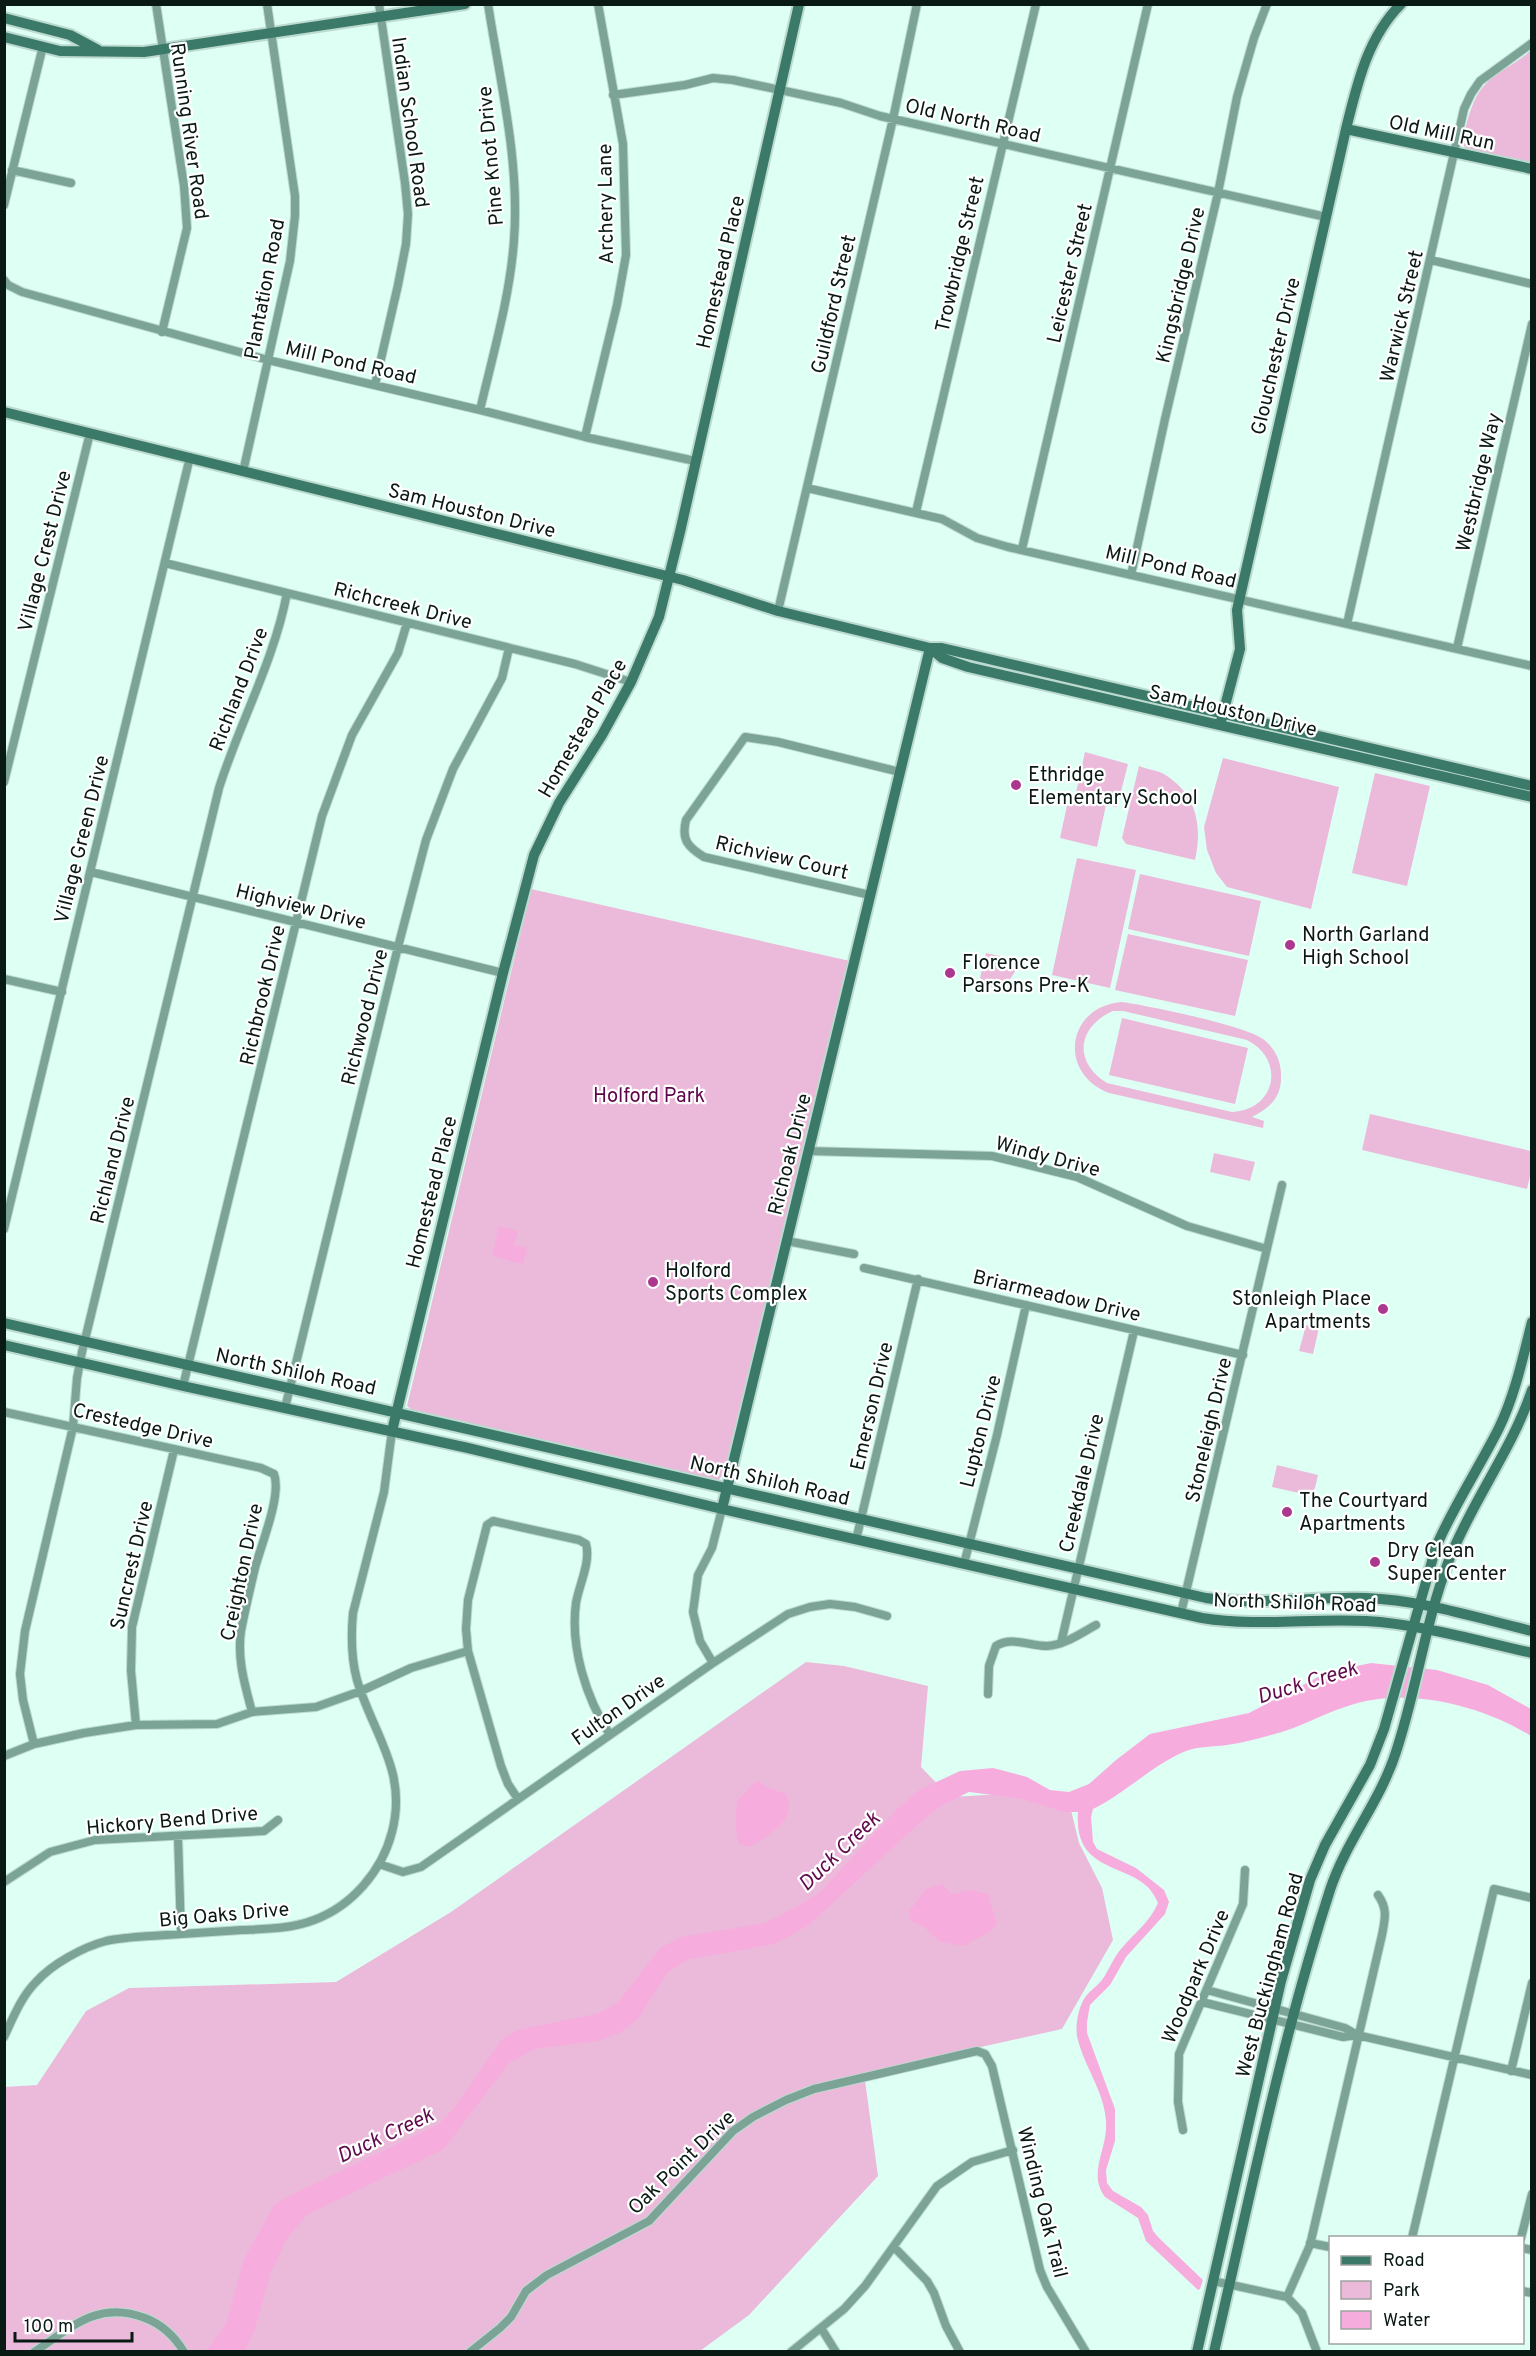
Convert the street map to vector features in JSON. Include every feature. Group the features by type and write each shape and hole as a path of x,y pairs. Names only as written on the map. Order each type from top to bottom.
{"street":[{"name":"Running River Road","path":"156,4 184,186 187,228 162,332"},
{"name":"Plantation Road","path":"243,472 290,261 295,216 295,196 267,4"},
{"name":"Indian School Road","path":"375,385 406,244 408,214 379,4"},
{"path":"4,37 60,51 128,53 162,50 465,4"},
{"name":"Pine Knot Drive","path":"480,410 511,269 515,198 509,135 488,4"},
{"name":"Archery Lane","path":"585,437 617,305 626,255 623,144 598,4"},
{"name":"Homestead Place","path":"392,1431 503,973 534,855 558,804 603,735 631,682 657,623 670,577 799,4"},
{"name":"Guildford Street","path":"778,611 893,119 917,4"},
{"name":"Trowbridge Street","path":"916,512 1036,4"},
{"name":"Leicester Street","path":"1022,549 1148,4"},
{"name":"Kingsbridge Drive","path":"1131,575 1218,193 1237,97 1254,38 1267,4"},
{"name":"Glouchester Drive","path":"1220,725 1240,649 1236,623 1240,599 1346,129 1360,74 1368,54 1381,29 1401,4"},
{"path":"4,18 70,35 101,52"},
{"path":"4,205 47,28"},
{"name":"Warwick Street","path":"1347,624 1464,109 1471,94 1487,76 1532,43"},
{"name":"Old North Road","path":"613,95 685,85 713,78 780,89 841,103 893,119 1326,217"},
{"name":"Old Mill Run","path":"1346,129 1532,169"},
{"path":"12,170 71,183"},
{"path":"1431,260 1532,284"},
{"name":"Mill Pond Road","path":"4,280 21,292 268,360 585,437 695,461"},
{"name":"Westbridge Way","path":"1457,648 1532,324"},
{"name":"Sam Houston Drive","path":"4,412 707,586 778,611 930,648 942,648 1223,713 1403,761"},
{"name":"Village Crest Drive","path":"4,782 90,433"},
{"name":"Village Green Drive","path":"4,1229 190,457"},
{"name":"Mill Pond Road","path":"807,488 950,521 977,538 1532,666"},
{"name":"Richcreek Drive","path":"165,563 599,670 631,682"},
{"name":"Richland Drive","path":"34,1744 23,1700 20,1674 25,1631 73,1427 80,1363 229,758 273,648 287,594"},
{"name":"Richbrook Drive","path":"183,1386 322,816 352,735 398,653 407,623"},
{"name":"Richwood Drive","path":"285,1407 426,840 453,769 502,678 510,648"},
{"name":"Sam Houston Drive","path":"930,648 942,658 968,667 1220,725 1532,786"},
{"name":"Richoak Drive","path":"713,1663 700,1641 693,1612 698,1575 712,1548 722,1509 930,648"},
{"name":"Richview Court","path":"870,895 704,857 690,848 683,837 686,820 745,737 778,742 900,772"},
{"name":"Sam Houston Drive","path":"1425,766 1532,797"},
{"name":"Highview Drive","path":"91,872 503,973"},
{"path":"4,979 62,992"},
{"name":"Windy Drive","path":"808,1151 992,1156 1077,1177 1192,1228 1267,1249"},
{"name":"Stoneleigh Drive","path":"1182,1613 1282,1185"},
{"path":"787,1241 854,1254"},
{"name":"Briarmeadow Drive","path":"864,1268 1243,1355"},
{"name":"Emerson Drive","path":"856,1540 918,1279"},
{"name":"Lupton Drive","path":"964,1564 997,1435 1026,1305"},
{"name":"West Buckingham Road","path":"1197,2352 1281,1981 1310,1880 1325,1845 1370,1765 1389,1710 1436,1546 1500,1426 1513,1392 1532,1322"},
{"name":"North Shiloh Road","path":"4,1323 1186,1593 1233,1602 1366,1598 1434,1608 1532,1631"},
{"name":"Creekdale Drive","path":"1061,1644 1134,1331"},
{"name":"North Shiloh Road","path":"4,1345 392,1431 856,1540 1182,1613 1228,1622 1364,1621 1428,1631 1532,1653"},
{"name":"West Buckingham Road","path":"1214,2352 1293,2013 1341,1859 1385,1784 1397,1749 1449,1560 1463,1527 1518,1425 1532,1390"},
{"name":"Crestedge Drive","path":"4,1412 261,1468 274,1474"},
{"name":"Big Oaks Drive","path":"4,2037 23,1997 36,1981 82,1950 105,1941 278,1928 314,1921 353,1897 372,1876 393,1831 396,1792 390,1758 361,1691 353,1663 351,1636 353,1612 384,1492 392,1431"},
{"name":"Suncrest Drive","path":"136,1725 131,1671 132,1627 174,1450"},
{"path":"576,1474 581,1454"},
{"name":"Creighton Drive","path":"252,1712 240,1667 241,1633 272,1505 276,1482 274,1474"},
{"path":"1471,1479 1485,1488"},
{"path":"518,1798 508,1784 501,1766 468,1652 466,1629 468,1600 487,1525 493,1521 579,1540 586,1544 587,1557 576,1603 576,1642 592,1703 610,1735"},
{"name":"Fulton Drive","path":"379,1864 403,1872 421,1867 713,1663 788,1614 810,1607 843,1605 887,1616"},
{"path":"988,1694 989,1666 996,1646 1005,1640 1047,1646 1061,1644 1096,1625"},
{"path":"4,1756 34,1744 84,1733 136,1725 217,1724 252,1712 316,1707 361,1691 411,1668 468,1652"},
{"name":"Hickory Bend Drive","path":"4,1882 50,1852 95,1840 264,1831 278,1820"},
{"path":"178,1836 181,1934"},
{"name":"Woodpark Drive","path":"1183,2130 1178,2102 1179,2054 1243,1905 1245,1870"},
{"path":"1412,2236 1494,1889 1532,1898"},
{"path":"1287,2297 1302,2268 1310,2243 1386,1914 1384,1903 1378,1895"},
{"path":"1511,2071 1532,1983"},
{"path":"1207,1990 1351,2030 1357,2035"},
{"path":"1202,2002 1343,2037 1357,2035 1532,2075"},
{"name":"Oak Point Drive","path":"470,2352 511,2317 526,2291 540,2280 649,2221 726,2137 753,2117 814,2089 953,2055 977,2051 985,2054"},
{"name":"Winding Oak Trail","path":"985,2054 992,2066 1040,2270 1047,2287 1086,2352"},
{"path":"791,2352 844,2309 865,2286 937,2186 972,2163 1013,2150"},
{"path":"1522,2236 1532,2194"},
{"path":"1310,2243 1329,2247"},
{"path":"894,2247 914,2266 934,2293 945,2326 960,2352"},
{"path":"1213,2281 1287,2297 1302,2313 1317,2352"},
{"path":"34,2352 87,2318 106,2312 124,2311 153,2321 172,2336 184,2352"},
{"path":"821,2328 836,2352"}],"green space":[{"path":"1531,50 1531,164 1466,149 1462,143 1466,124 1480,91 1493,77"},
{"path":"1085,752 1128,764 1117,807 1106,805 1097,847 1060,838 1069,796 1075,797"},
{"path":"1223,758 1339,787 1311,909 1227,887 1216,873 1207,850 1204,827"},
{"path":"1139,766 1162,773 1174,781 1189,800 1197,822 1195,860 1126,844 1122,838"},
{"path":"1375,773 1430,786 1407,886 1352,873"},
{"path":"1077,858 1136,870 1110,988 1052,975"},
{"path":"1140,874 1261,901 1249,956 1128,929"},
{"name":"Holford Park","path":"531,889 850,961 724,1473 718,1481 413,1411 407,1406"},
{"path":"1128,934 1248,960 1235,1016 1115,990"},
{"path":"986,953 1022,961 1001,993 980,978"},
{"path":"1121,1002 1152,1007 1217,1022 1263,1039 1276,1055 1280,1065 1281,1083 1274,1101 1252,1117 1264,1121 1263,1128 1109,1093 1093,1084 1082,1071 1076,1057 1075,1042 1080,1028 1089,1016 1103,1007","holes":["1113,1011 1123,1011 1247,1040 1267,1059 1271,1071 1271,1083 1266,1094 1258,1103 1247,1109 1232,1112 1107,1083 1096,1075 1084,1055 1086,1035 1101,1018"]},
{"path":"1122,1018 1248,1048 1235,1104 1109,1075"},
{"path":"1370,1114 1531,1151 1531,1172 1527,1189 1362,1150"},
{"path":"1214,1153 1255,1162 1250,1181 1210,1172"},
{"path":"1306,1325 1319,1328 1313,1354 1299,1351"},
{"path":"1277,1465 1318,1475 1313,1496 1272,1487"},
{"path":"806,1662 844,1666 928,1686 921,1767 950,1797 1021,1793 1071,1810 1079,1843 1102,1888 1113,1940 1062,2029 864,2073 878,2176 749,2315 700,2351 5,2351 4,2087 37,2085 86,2011 129,1988 336,1982 451,1912"}],"water":[{"path":"499,1226 518,1231 514,1245 527,1248 523,1264 492,1256"},
{"path":"1371,1663 1437,1670 1488,1685 1531,1709 1531,1736 1489,1715 1442,1702 1394,1698 1370,1700 1338,1709 1281,1732 1238,1743 1191,1749 1162,1764 1093,1809 1091,1817 1093,1842 1097,1849 1136,1868 1164,1890 1169,1902 1165,1914 1126,1957 1110,1985 1090,2005 1087,2033 1115,2109 1115,2141 1106,2170 1107,2183 1113,2191 1141,2207 1148,2215 1153,2231 1203,2280 1200,2289 1198,2290 1146,2241 1138,2218 1105,2197 1100,2188 1098,2170 1106,2132 1105,2111 1077,2036 1081,2004 1102,1980 1118,1953 1146,1922 1158,1903 1150,1889 1138,1880 1110,1867 1086,1849 1079,1834 1078,1812 1063,1812 1023,1799 969,1792 942,1805 924,1819 809,1925 775,1944 689,1959 667,1973 639,2018 620,2033 597,2041 535,2049 509,2063 444,2149 308,2214 288,2237 271,2272 254,2332 245,2351 205,2352 225,2326 244,2259 274,2205 439,2124 454,2108 502,2039 518,2030 600,2013 619,2001 660,1948 681,1937 765,1923 819,1893 897,1809 919,1790 960,1771 993,1768 1027,1777 1050,1790 1069,1792 1089,1784 1150,1734 1249,1713 1328,1672"},
{"path":"758,1781 786,1794 789,1803 788,1812 779,1826 749,1847 739,1844 736,1822 737,1803 752,1784"},
{"path":"943,1884 951,1894 971,1890 988,1894 997,1924 989,1932 964,1946 940,1942 924,1927 910,1920 909,1911 926,1889"}],"place":[{"name":"Ethridge Elementary School","path":"1016,785"},
{"name":"North Garland High School","path":"1290,945"},
{"name":"Florence Parsons Pre-K","path":"950,973"},
{"name":"Holford Sports Complex","path":"653,1282"},
{"name":"Stonleigh Place Apartments","path":"1383,1309"},
{"name":"The Courtyard Apartments","path":"1287,1512"},
{"name":"Dry Clean Super Center","path":"1375,1562"}],"water label":[{"name":"Duck Creek","path":"1307,1682"},
{"name":"Duck Creek","path":"839,1851"},
{"name":"Duck Creek","path":"385,2135"}]}
